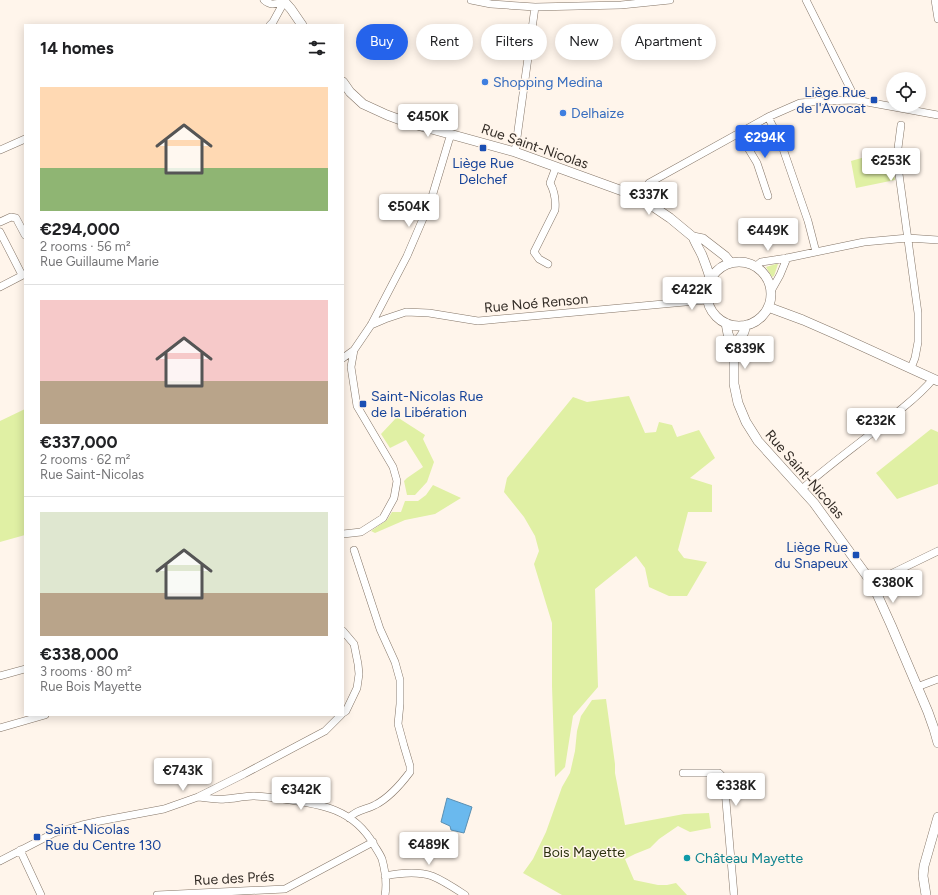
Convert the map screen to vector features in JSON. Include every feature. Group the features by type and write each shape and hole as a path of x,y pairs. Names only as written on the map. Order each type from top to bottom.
{"street":[{"path":"264,0 269,4 277,4 283,1"},
{"path":"471,0 491,4 535,7 621,5 670,0"},
{"path":"806,0 856,100"},
{"path":"935,0 938,19"},
{"path":"271,24 283,1"},
{"path":"283,1 291,9 301,24"},
{"path":"515,152 535,7"},
{"name":"Rue Saint-Nicolas","path":"347,94 373,110 387,115 515,152 639,197 666,215 693,237 710,278"},
{"path":"639,197 649,183 768,116 800,103 856,100 938,114"},
{"path":"768,116 780,140 808,221 816,252"},
{"path":"901,125 898,148 899,174 918,313 918,342 916,358 911,368"},
{"path":"344,357 354,350 371,325 407,256 431,200 449,140 449,133"},
{"path":"739,133 757,163 768,196"},
{"path":"0,150 24,139"},
{"path":"548,264 540,259 534,252 555,210 556,202 554,190 550,183 556,167"},
{"path":"0,222 11,217 16,218 24,233"},
{"path":"0,232 23,274 0,287"},
{"name":"Rue Saint-Nicolas","path":"693,237 703,239 725,256 730,262"},
{"path":"756,266 761,262 864,242 908,238 938,240"},
{"path":"772,291 764,272 756,266 743,261 730,262 718,268 710,278 706,293 711,310 717,318 736,326 755,322 763,316 768,307 772,291 787,258"},
{"name":"Rue Noé Renson","path":"371,325 406,312 429,313 478,321 707,300"},
{"path":"768,307 803,320 936,380 802,489"},
{"name":"Rue Saint-Nicolas","path":"726,323 728,334 734,346 734,384 738,403 746,422 760,443 827,519 872,583 896,636 938,743"},
{"path":"734,346 744,332 746,325"},
{"path":"344,534 361,532 383,518 394,498 397,481 393,467 357,406 351,367 354,350"},
{"path":"349,818 356,812 374,805 387,797 410,772 410,766 398,724 400,680 395,662 380,630 354,550"},
{"path":"872,583 938,551"},
{"path":"344,632 354,644 359,674 357,688 344,712"},
{"path":"0,676 24,669"},
{"path":"917,687 938,678"},
{"path":"0,728 42,716"},
{"path":"0,861 54,833 100,821 164,809 198,796 250,771 325,731 340,716"},
{"path":"683,773 719,773 724,778 734,895"},
{"path":"198,796 213,800 253,796 306,802 330,808 349,818 360,825 381,858 385,876 386,890 384,895"},
{"path":"926,895 924,866 938,817"},
{"name":"Rue des Prés","path":"157,895 285,892 372,842"},
{"path":"20,850 42,895"},
{"path":"385,876 416,873 433,876 465,895"}],"green space":[{"path":"883,149 884,166 893,167 895,180 856,188 851,161 865,157 864,153"},
{"path":"778,264 774,276 772,277 766,267"},
{"path":"629,396 645,433 656,432 659,422 672,425 677,437 699,430 715,458 690,478 712,485 712,512 688,512 678,550 684,558 707,562 687,596 669,596 649,587 645,568 636,556 595,589 598,687 573,716 565,767 555,777 552,686 552,623 534,564 539,551 535,536 524,517 504,492 507,478 573,397 587,402"},
{"path":"24,409 24,535 0,542 0,421"},
{"path":"397,417 425,435 423,439 434,462 427,482 415,495 407,495 404,481 423,467 406,440 390,448 381,434"},
{"path":"931,429 938,432 938,484 897,499 876,473"},
{"path":"433,485 461,498 435,514 405,520 375,533 371,531 387,520 392,512 401,512 405,501 418,501 426,495"},
{"name":"Bois Mayette","path":"606,699 615,773 625,825 684,814 709,813 711,828 690,832 678,826 659,839 650,848 625,859 634,880 658,885 676,883 687,895 562,895 523,873 533,859 546,832 562,787 570,773 581,716 592,700"}],"water":[{"path":"447,798 472,807 464,833 451,830 450,826 441,822"}],"place":[{"name":"Shopping Medina","path":"485,82"},
{"name":"Liège Rue de l'Avocat","path":"874,100"},
{"name":"Delhaize","path":"563,113"},
{"name":"Liège Rue Delchef","path":"483,148"},
{"name":"Saint-Nicolas Rue de la Libération","path":"363,404"},
{"name":"Liège Rue du Snapeux","path":"856,555"},
{"name":"Saint-Nicolas Rue du Centre 130","path":"37,837"},
{"name":"Château Mayette","path":"687,858"}]}
